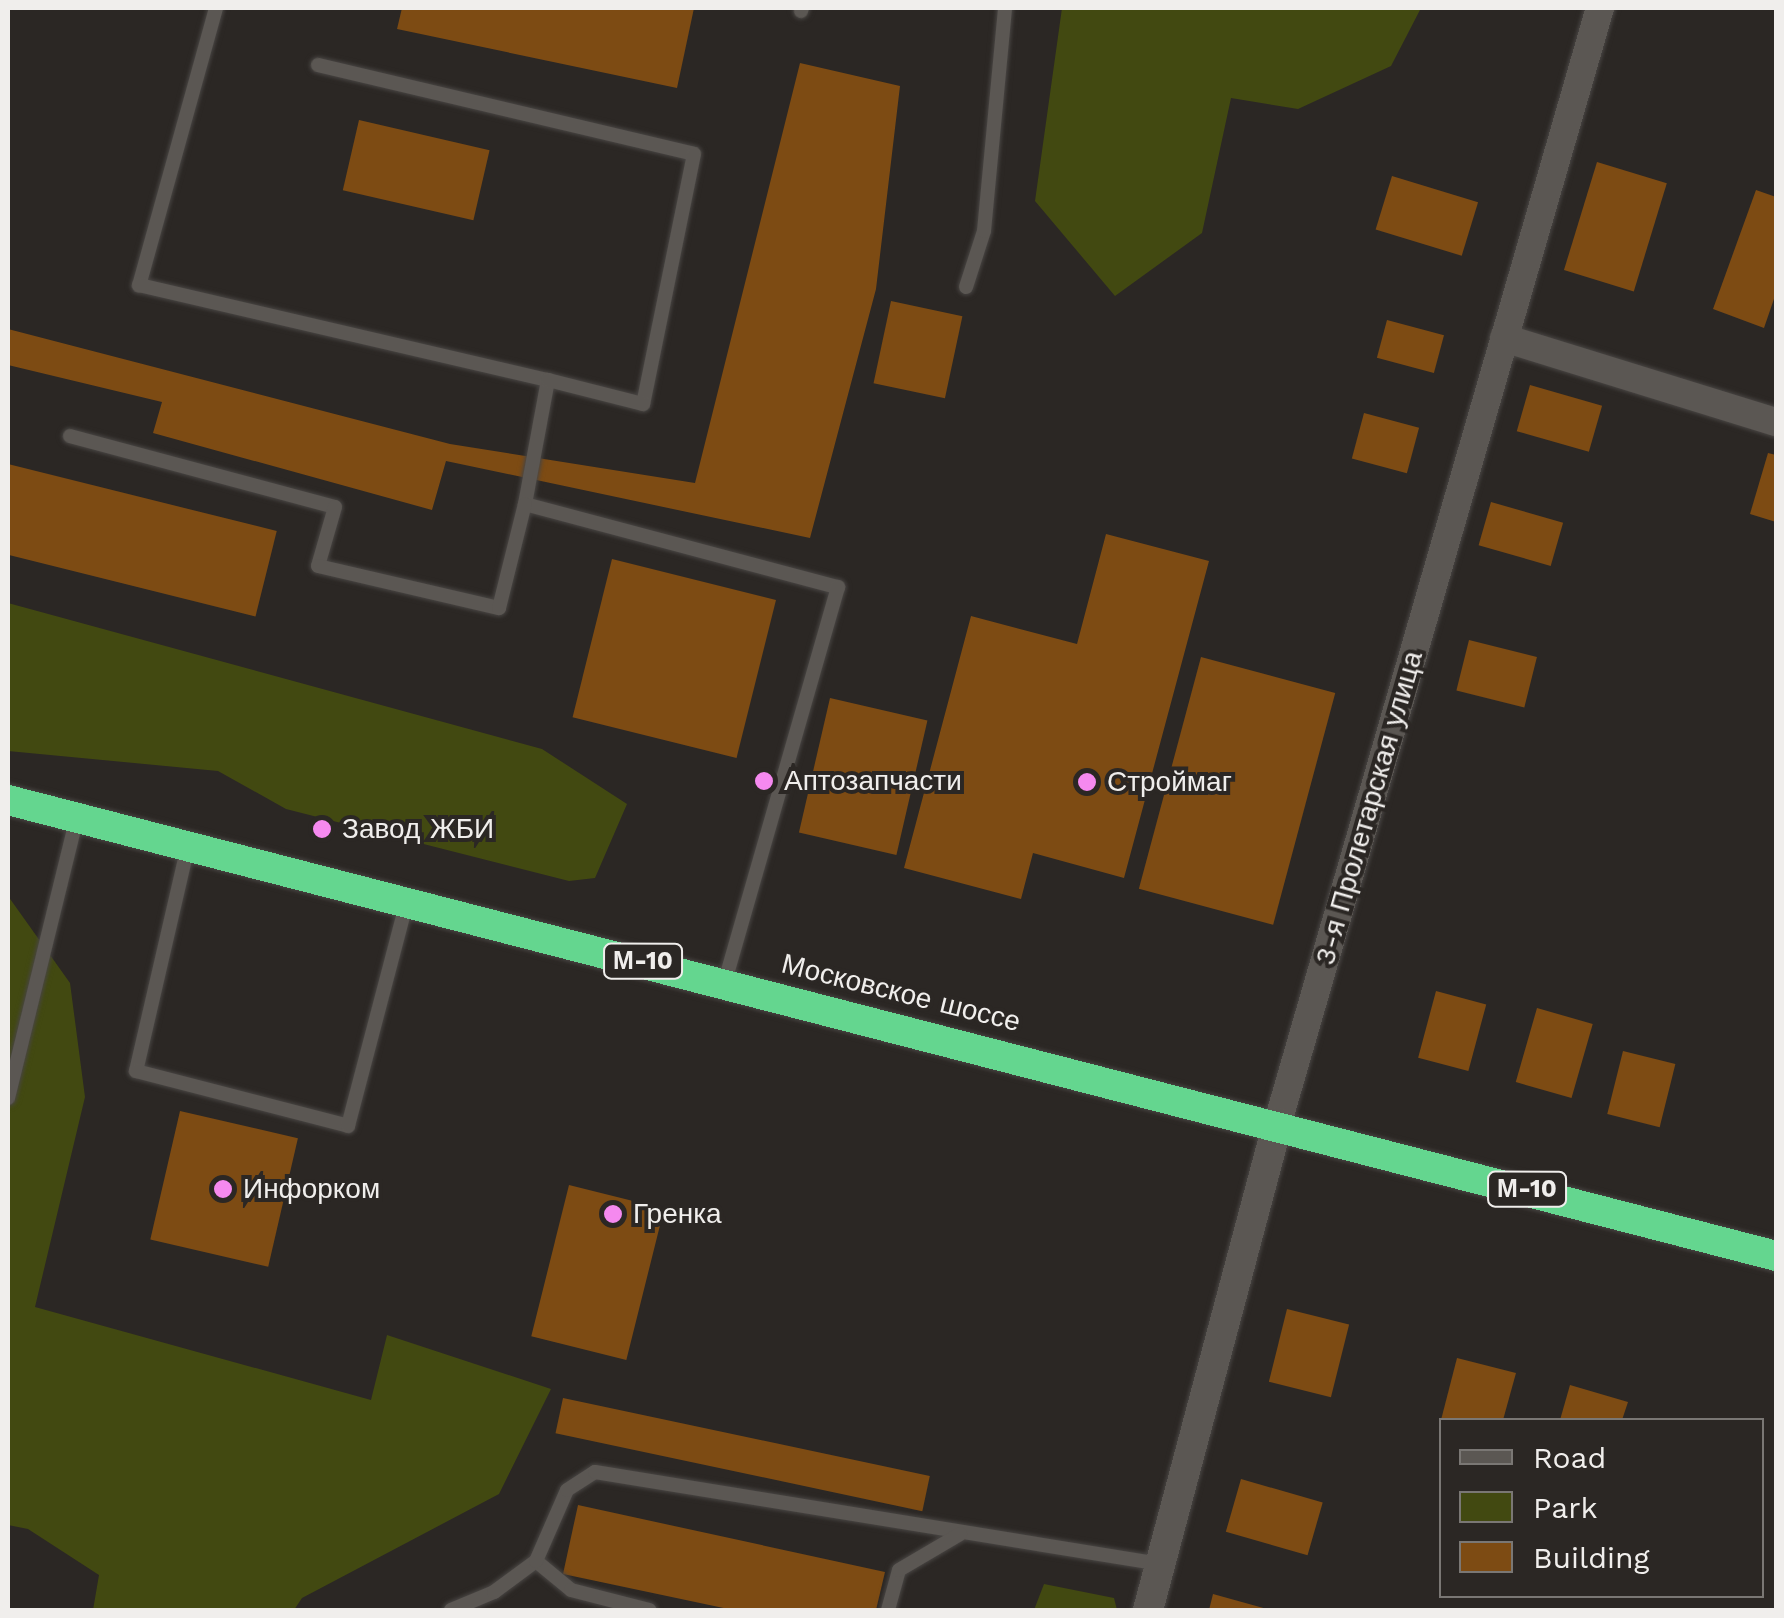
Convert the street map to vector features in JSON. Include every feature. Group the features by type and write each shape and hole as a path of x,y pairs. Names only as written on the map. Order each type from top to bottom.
{"highway":[{"name":"Московское шоссе","path":"8,800 1278,1122 1776,1256"}],"street":[{"name":"3-я Пролетарская улица","path":"1148,1610 1278,1122 1600,8"},
{"path":"1504,338 1776,422"}],"lane":[{"path":"216,8 139,285 643,404 694,154 318,65"},
{"path":"966,287 984,231 1005,8"},
{"path":"70,436 335,506 318,566 499,608 525,504 548,380"},
{"path":"525,504 838,587 724,982"},
{"path":"8,1098 77,818"},
{"path":"188,846 136,1071 348,1126 407,901"},
{"path":"451,1610 494,1592 536,1561 567,1490 594,1472 1160,1564"},
{"path":"888,1610 899,1570 961,1534"},
{"path":"536,1561 571,1590 649,1610"}],"green space":[{"path":"1062,8 1421,8 1391,66 1298,109 1231,98 1202,233 1115,296 1035,201"},
{"path":"8,603 542,749 627,804 595,878 569,881 286,809 218,771 8,751"},
{"path":"8,896 70,983 85,1097 35,1307 371,1400 387,1335 551,1389 499,1494 302,1598 294,1610 93,1610 99,1575 28,1529 8,1525"},
{"path":"1044,1584 1114,1598 1117,1610 1034,1610"}],"building":[{"path":"402,8 694,8 677,88 397,29"},
{"path":"800,63 900,86 876,289 810,538 446,461 432,510 153,433 162,402 8,365 8,329 450,444 695,483"},
{"path":"359,120 490,150 473,220 343,190"},
{"path":"1597,162 1667,183 1634,291 1564,270"},
{"path":"1392,176 1478,202 1462,256 1376,230"},
{"path":"1756,190 1776,197 1776,293 1764,328 1713,309"},
{"path":"891,301 962,316 945,398 874,383"},
{"path":"1387,320 1444,335 1434,373 1377,358"},
{"path":"1530,385 1602,406 1589,452 1517,431"},
{"path":"1364,413 1419,428 1407,473 1352,458"},
{"path":"1768,453 1776,455 1776,522 1750,514"},
{"path":"8,464 277,531 255,616 8,555"},
{"path":"1491,502 1563,523 1551,566 1479,545"},
{"path":"1106,534 1209,561 1124,878 1033,853 1021,899 904,868 971,616 1077,644"},
{"path":"612,559 776,600 737,758 573,717"},
{"path":"1469,640 1537,657 1524,707 1456,690"},
{"path":"1201,657 1335,693 1273,925 1139,889"},
{"path":"830,698 927,720 896,855 799,832"},
{"path":"1436,991 1486,1004 1468,1071 1418,1058"},
{"path":"1537,1008 1593,1024 1572,1098 1516,1082"},
{"path":"1623,1051 1675,1064 1660,1127 1607,1114"},
{"name":"Инфорком","path":"180,1111 298,1138 268,1267 150,1240"},
{"path":"569,1185 664,1209 626,1360 531,1336"},
{"path":"1287,1309 1349,1324 1331,1397 1269,1382"},
{"path":"1457,1358 1516,1373 1504,1418 1442,1418"},
{"path":"1570,1385 1628,1402 1623,1418 1561,1418"},
{"path":"563,1398 930,1476 922,1511 556,1433"},
{"path":"1241,1479 1323,1502 1308,1555 1226,1532"},
{"path":"578,1505 885,1572 876,1610 733,1610 563,1574"},
{"path":"1213,1594 1267,1609 1267,1610 1209,1610"}],"place":[{"name":"Аптозапчасти","path":"764,781"},
{"name":"Строймаг","path":"1087,782"},
{"name":"Завод ЖБИ","path":"322,829"},
{"name":"Инфорком","path":"223,1189"},
{"name":"Гренка","path":"613,1214"}]}
